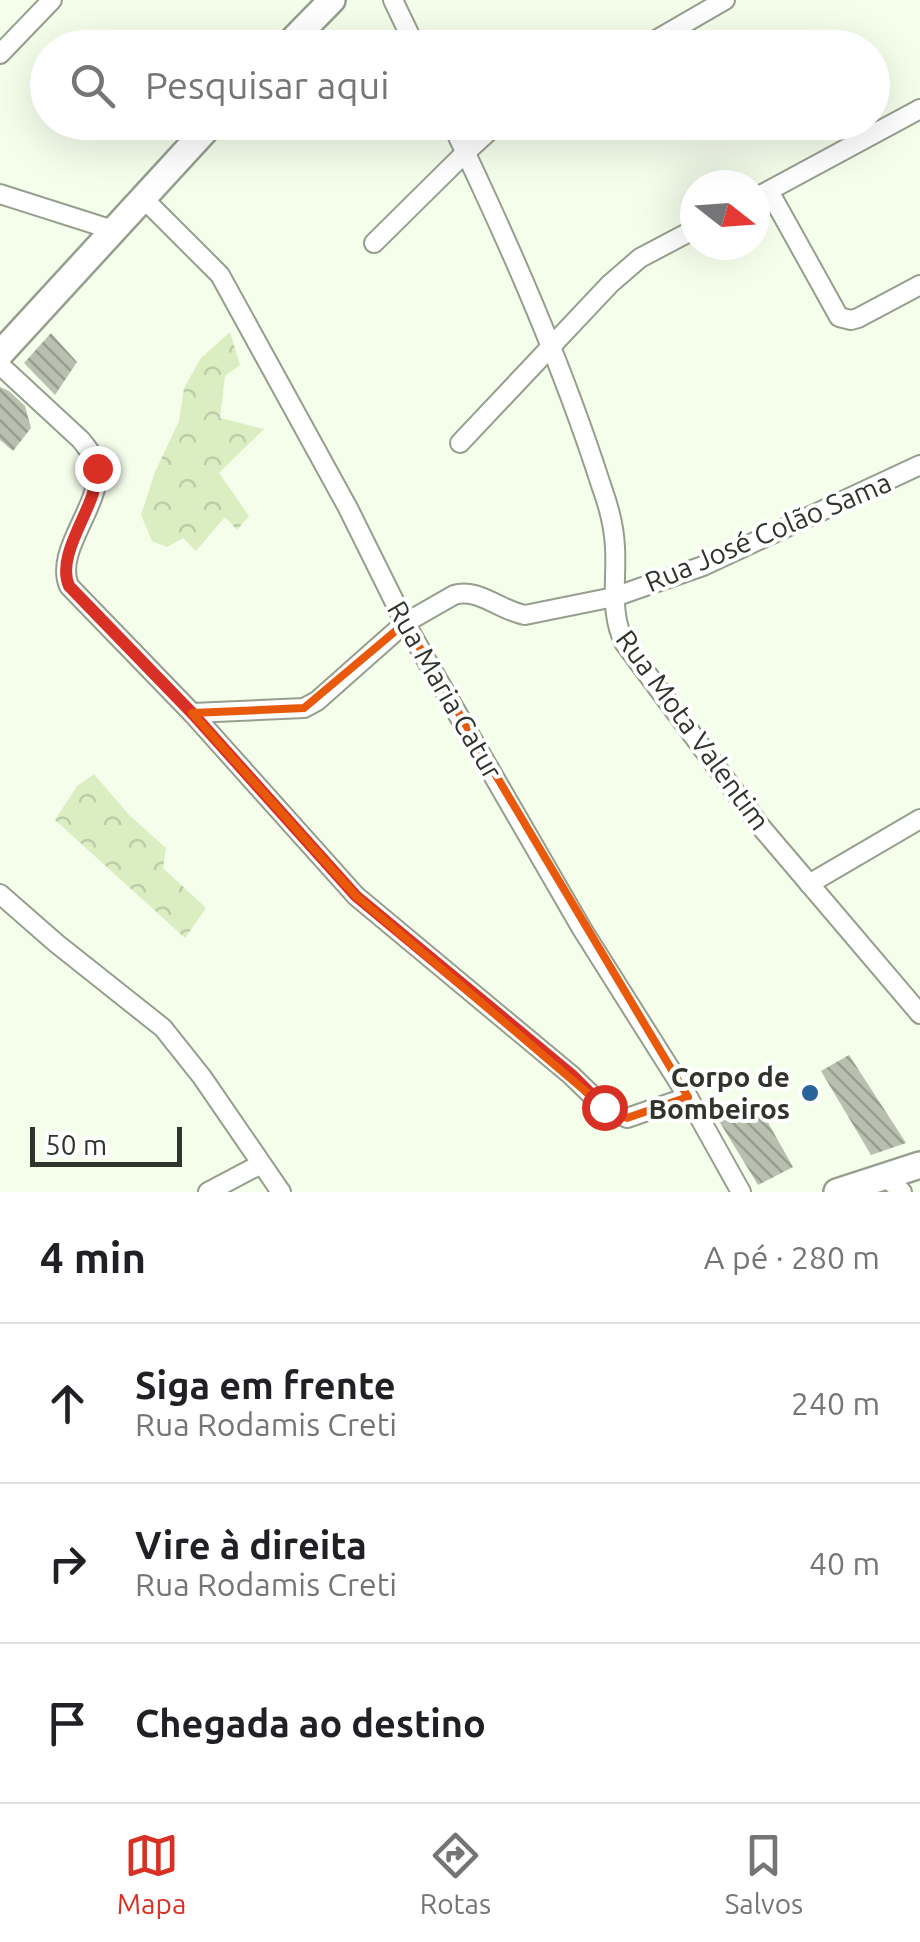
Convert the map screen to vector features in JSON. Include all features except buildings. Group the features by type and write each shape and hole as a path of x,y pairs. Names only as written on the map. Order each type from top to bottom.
{"street":[{"path":"0,54 52,0"},
{"path":"393,0 407,30"},
{"path":"674,30 726,0"},
{"path":"301,30 327,1"},
{"path":"890,125 920,109"},
{"path":"0,354 197,140"},
{"name":"Rua Mota Valentim","path":"460,140 550,346 602,488 615,543 618,630 625,644 761,826 920,1014"},
{"path":"374,244 479,140"},
{"path":"770,191 863,140"},
{"path":"0,194 113,230"},
{"name":"Rua Maria Catur","path":"142,197 220,275 348,508 405,623 582,929 688,1097 741,1192"},
{"path":"770,208 836,314 844,320 858,318 920,285"},
{"path":"460,443 610,284 640,258 680,237"},
{"path":"0,365 81,440 97,468 93,491 66,562 69,586 192,713 356,896 572,1075 604,1107 627,1118 688,1097"},
{"name":"Rua José Colão Sama","path":"192,713 304,708 405,623 462,592 524,615 614,597 703,566 920,465"},
{"path":"809,884 920,819"},
{"path":"0,894 163,1028 281,1192"},
{"path":"208,1192 260,1164"},
{"path":"838,1192 893,1184 920,1165"}],"highlighted area":[{"path":"405,623 688,1097 627,1118 604,1107 356,896 192,713 304,708"}],"green space":[{"path":"230,332 240,365 225,376 220,418 264,429 219,473 249,516 237,530 225,517 196,551 183,538 167,547 152,541 141,515 155,472 179,421 184,388 201,358"},
{"path":"94,774 129,815 166,848 163,868 206,908 185,938 55,820 77,786"}],"place":[{"name":"Corpo de Bombeiros","path":"810,1093"}],"route":[{"path":"97,468 93,491 66,562 69,586 192,713 356,896 572,1075 604,1107"}]}
